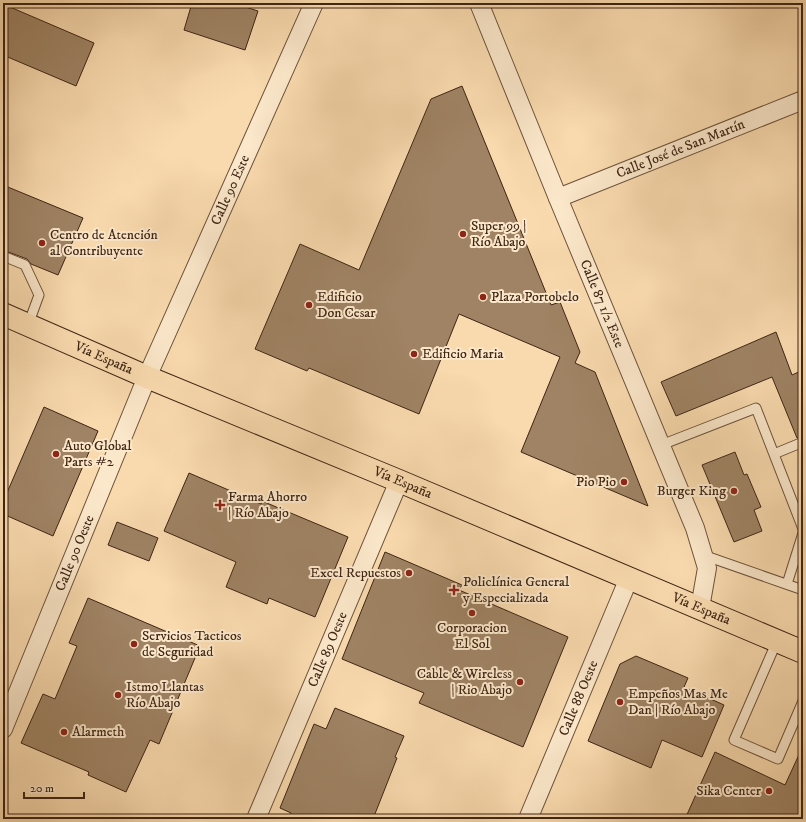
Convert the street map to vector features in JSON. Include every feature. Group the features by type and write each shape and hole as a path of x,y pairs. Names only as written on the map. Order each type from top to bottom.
{"main road":[{"name":"Vía España","path":"3,314 147,377 399,481 803,652"}],"street":[{"name":"Calle 90 Este","path":"147,377 314,3"},
{"name":"Calle 87 1/2 Este","path":"479,3 695,528 707,568 700,608"},
{"name":"Calle José de San Martín","path":"558,198 803,100"},
{"name":"Calle 90 Oeste","path":"3,729 147,377"},
{"name":"Calle 89 Oeste","path":"256,819 399,481"},
{"name":"Calle 88 Oeste","path":"528,819 629,578"}],"lane":[{"path":"3,256 25,265 39,295 28,324"},
{"path":"661,445 756,408 803,529"},
{"path":"774,454 803,442"},
{"path":"786,584 803,533"},
{"path":"702,555 803,590"},
{"path":"777,640 734,740 778,759 803,700"}],"building":[{"path":"192,3 233,3 258,11 245,50 184,30"},
{"path":"3,4 94,43 76,86 3,55"},
{"name":"Plaza Portobelo","path":"462,86 551,305 560,302 580,352 575,363 595,372 648,506 521,452 560,357 459,314 419,414 309,368 307,371 255,349 300,244 359,270 431,99"},
{"path":"3,185 83,218 58,275 31,264 27,259 3,250"},
{"path":"776,332 792,375 803,370 803,436 797,438 772,377 676,416 661,382"},
{"name":"Auto Global Parts #2","path":"44,407 98,431 53,536 3,514 3,502"},
{"name":"Burger King","path":"735,452 744,475 747,474 761,507 754,510 762,531 734,542 702,465"},
{"path":"189,473 261,504 262,501 348,537 315,617 269,598 267,604 226,587 236,562 164,531"},
{"path":"117,522 158,538 149,561 108,545"},
{"path":"385,552 462,585 459,590 568,637 523,747 419,703 424,693 342,659"},
{"path":"88,598 200,646 159,744 150,740 126,792 88,775 89,772 21,743 43,694 55,699 77,646 69,643"},
{"path":"636,656 688,678 684,687 724,705 702,757 662,740 651,768 588,741 620,664"},
{"path":"335,708 404,736 373,819 289,819 291,813 280,808 314,724 326,729"},
{"path":"803,746 803,819 685,819 715,752 785,785"}],"place":[{"name":"Super 99 | Río Abajo","path":"463,234"},
{"name":"Centro de Atención al Contribuyente","path":"42,243"},
{"name":"Plaza Portobelo","path":"483,297"},
{"name":"Edificio Don Cesar","path":"309,305"},
{"name":"Edificio Maria","path":"414,354"},
{"name":"Auto Global Parts #2","path":"56,454"},
{"name":"Pio Pio","path":"624,482"},
{"name":"Burger King","path":"734,491"},
{"name":"Farma Ahorro | Río Abajo","path":"220,505"},
{"name":"Excel Repuestos","path":"409,573"},
{"name":"Policlínica General y Especializada","path":"454,590"},
{"name":"Corporacion El Sol","path":"472,613"},
{"name":"Servicios Tacticos de Seguridad","path":"134,644"},
{"name":"Cable & Wireless | Rio Abajo","path":"520,682"},
{"name":"Istmo Llantas Río Abajo","path":"118,695"},
{"name":"Empeños Mas Me Dan | Río Abajo","path":"620,702"},
{"name":"Alarmeth","path":"64,732"},
{"name":"Sika Center","path":"769,791"}]}
